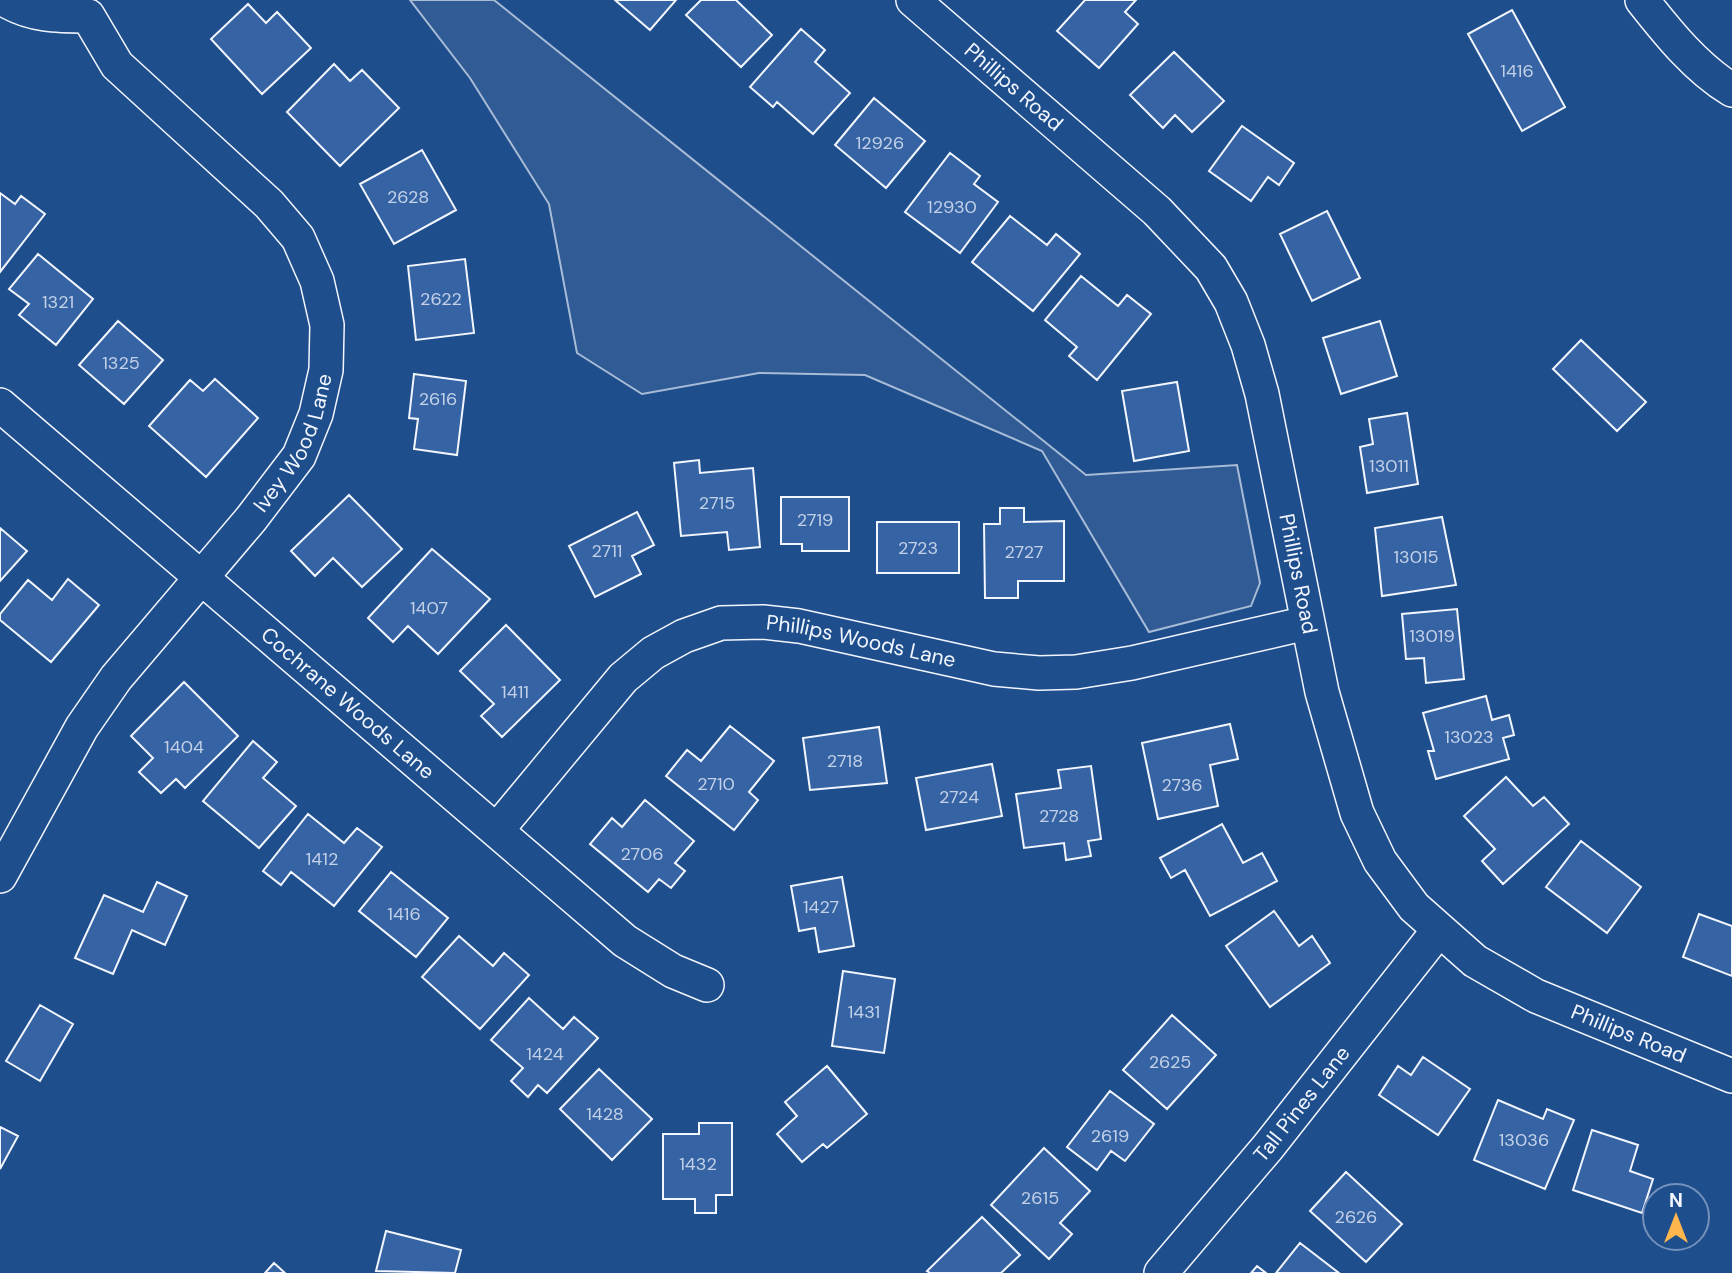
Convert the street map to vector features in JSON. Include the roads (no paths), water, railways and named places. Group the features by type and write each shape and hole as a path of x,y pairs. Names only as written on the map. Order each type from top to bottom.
{"street":[{"name":"Ivey Wood Lane","path":"0,876 82,727 116,678 251,519 299,456 316,414 326,370 327,325 317,281 298,238 269,204 117,65 88,16 47,16 21,10 5,0"},
{"name":"Phillips Road","path":"913,0 1157,211 1211,268 1231,302 1248,345 1262,394 1322,692 1357,813 1380,861 1414,907 1475,961 1536,996 1732,1076"},
{"path":"1642,0 1666,31 1698,63 1732,90"},
{"name":"Cochrane Woods Lane","path":"0,405 625,941 673,971 708,985"},
{"name":"Phillips Woods Lane","path":"497,830 623,678 653,653 684,636 721,624 763,622 799,626 994,669 1039,673 1076,672 1132,663 1307,622"},
{"name":"Tall Pines Lane","path":"1161,1273 1268,1147 1438,931"}]}
